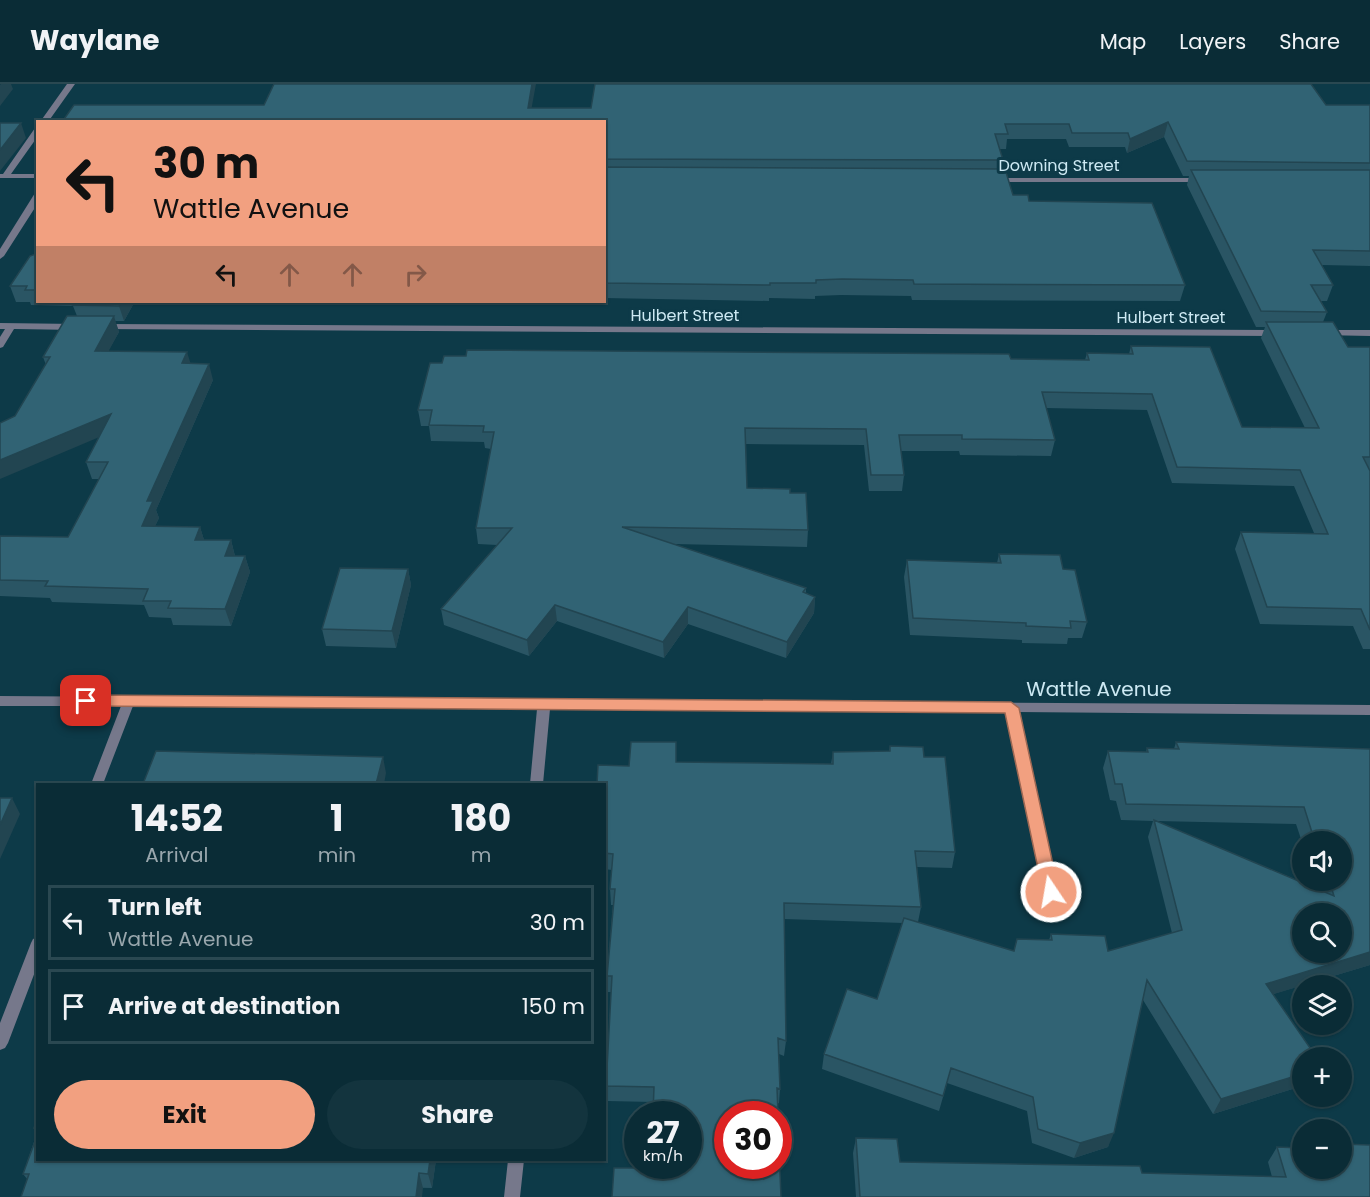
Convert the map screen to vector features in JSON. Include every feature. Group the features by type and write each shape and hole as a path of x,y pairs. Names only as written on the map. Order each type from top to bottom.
{"street":[{"path":"45,120 71,84"},
{"path":"2,176 36,133"},
{"path":"2,176 36,176"},
{"name":"Downing Street","path":"984,180 1218,180"},
{"path":"0,256 36,198"},
{"name":"Hulbert Street","path":"0,326 1287,333"},
{"path":"0,345 11,326"},
{"path":"1311,333 1370,333"},
{"name":"Wattle Avenue","path":"0,701 1370,710"},
{"path":"97,783 129,701"},
{"path":"536,783 544,704"},
{"path":"1011,708 1051,892"},
{"path":"0,1043 36,948"},
{"path":"512,1197 516,1161"}],"building":[{"path":"274,84 532,84 528,108 591,108 595,84 1311,84 1326,105 1370,105 1370,163 1187,161 1168,122 1130,139 1128,133 1072,133 1069,124 1005,124 1008,134 995,134 1003,160 606,159 606,120 63,120 74,105 264,105"},
{"path":"0,123 21,123 0,150"},
{"path":"606,167 1005,169 1013,195 1028,195 1029,201 1152,203 1185,285 914,284 913,280 842,279 816,280 816,283 770,283 770,285 606,283"},
{"path":"1191,170 1370,170 1370,251 1313,250 1333,285 1311,285 1327,312 1261,311"},
{"path":"36,254 36,290 25,290 27,286 10,286 30,256"},
{"path":"75,303 121,303 119,306 73,305"},
{"path":"67,316 114,316 95,351 187,352 182,363 209,364 147,501 153,501 142,526 200,527 195,540 231,540 225,556 245,556 225,609 168,608 171,601 143,601 148,589 45,586 48,581 0,580 0,536 68,537 108,462 86,462 111,414 0,460 0,423 15,416 50,357 43,357"},
{"path":"1266,322 1333,322 1348,347 1370,347 1370,457 1363,457 1370,471 1370,630 1361,609 1267,607 1241,532 1328,534 1300,470 1177,467 1152,394 1042,392 1055,440 962,439 962,435 899,435 904,475 871,475 866,429 745,428 747,488 790,489 790,493 806,493 808,530 622,527 806,588 803,592 815,597 787,642 688,607 663,642 555,605 527,640 441,609 512,528 476,528 494,432 483,432 484,426 429,425 432,410 418,410 430,363 442,363 444,356 466,356 467,350 1009,354 1011,359 1089,360 1087,353 1133,354 1131,346 1210,347 1242,427 1319,428"},
{"path":"999,554 1060,555 1063,569 1075,570 1087,622 1070,621 1071,628 1026,626 1026,623 913,618 907,560 1001,563"},
{"path":"340,568 408,569 392,631 322,629"},
{"path":"631,742 676,742 676,762 833,764 833,752 890,751 890,746 923,747 924,757 945,757 955,852 915,851 921,907 784,903 786,1041 778,1038 780,1089 777,1088 778,1101 714,1101 714,1179 780,1179 781,1197 612,1197 614,1168 624,1168 624,1179 702,1179 702,1101 653,1101 654,1087 606,1086 612,976 607,976 615,889 610,889 613,854 606,853 606,783 597,783 598,765 629,766"},
{"path":"1176,742 1370,749 1370,952 1352,958 1352,903 1292,903 1292,963 1334,963 1266,984 1292,1022 1292,1035 1301,1035 1309,1047 1292,1047 1292,1077 1221,1099 1147,980 1114,1133 1080,1143 1038,1129 1033,1097 951,1068 943,1096 824,1054 847,989 877,999 904,918 1014,951 1017,939 1052,940 1051,934 1105,936 1108,951 1182,930 1154,820 1292,878 1292,891 1322,891 1334,896 1332,891 1352,891 1352,831 1312,831 1304,807 1126,804 1122,784 1115,784 1108,751 1148,752 1147,748 1179,749"},
{"path":"156,751 383,757 376,783 143,783"},
{"path":"0,798 12,798 0,825"},
{"path":"36,1138 36,1161 430,1161 428,1174 419,1173 416,1197 21,1197 29,1174 23,1174"},
{"path":"856,1138 897,1139 900,1162 1140,1166 1142,1173 1286,1177 1277,1147 1292,1148 1292,1179 1352,1179 1352,1144 1370,1145 1370,1197 860,1197"}],"route":[{"path":"86,701 1011,708 1051,892"}]}
